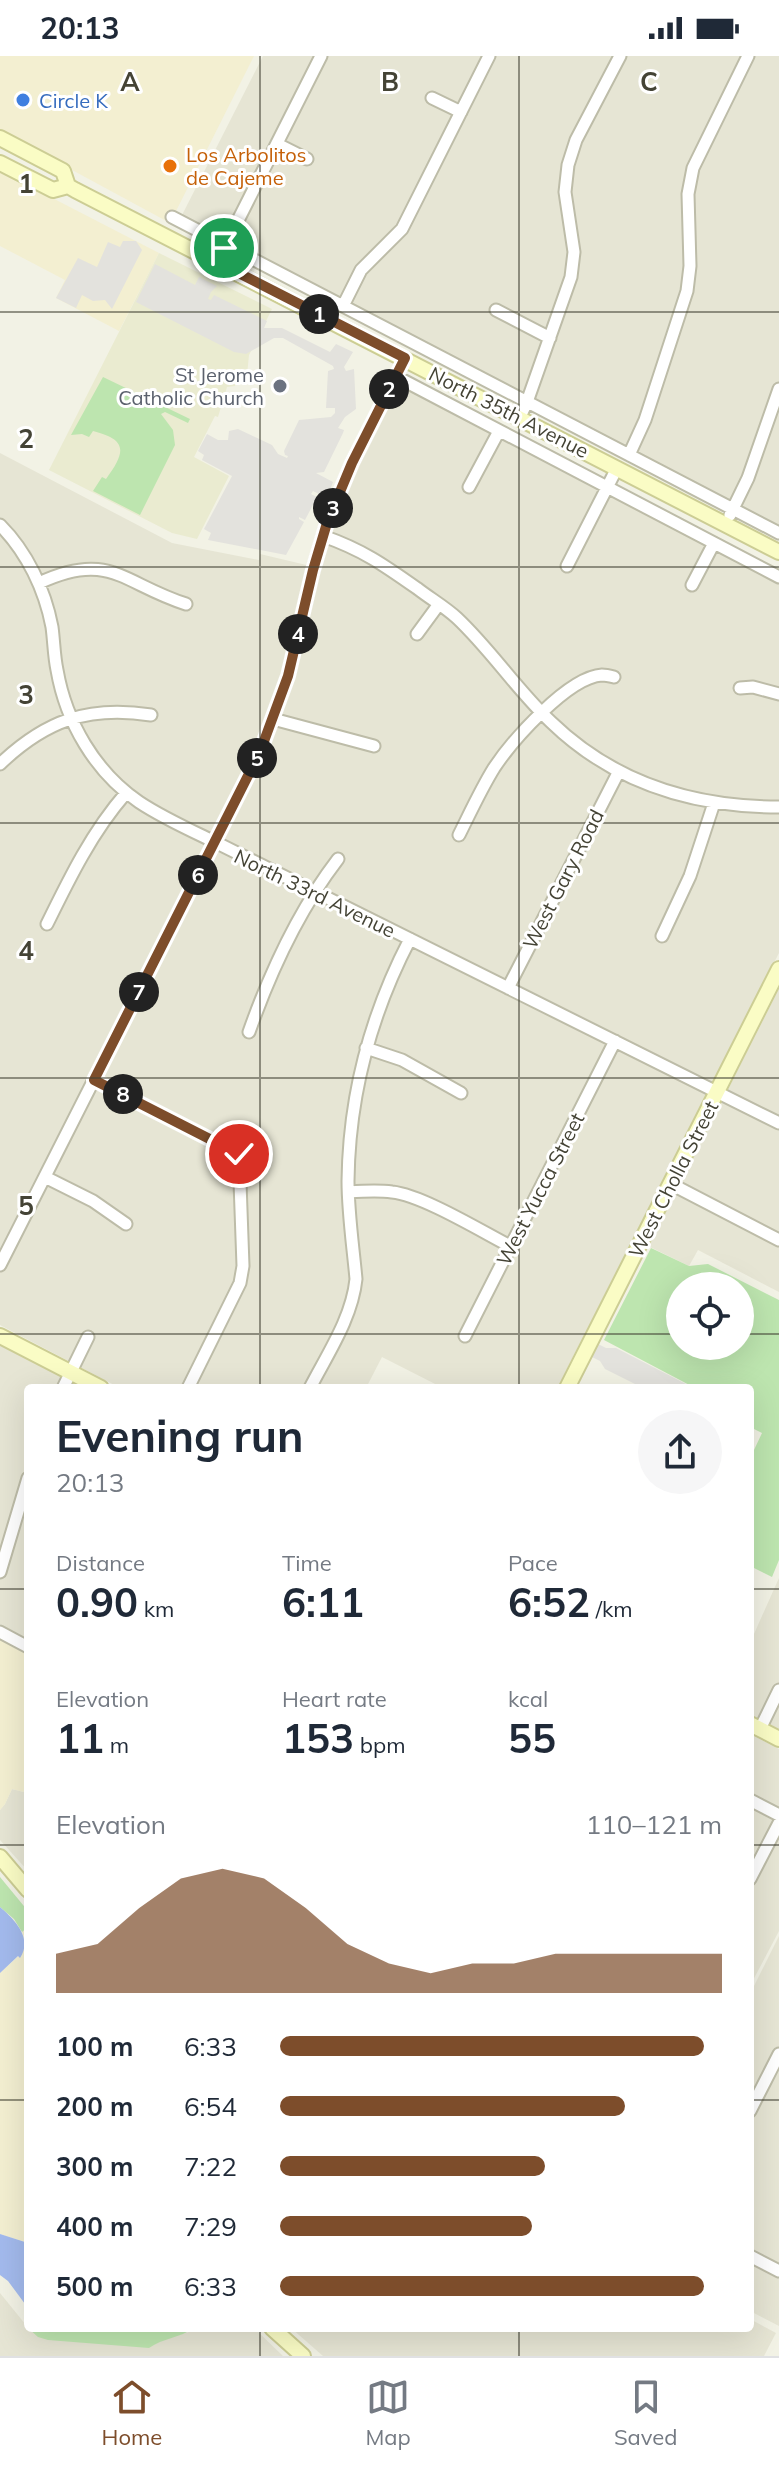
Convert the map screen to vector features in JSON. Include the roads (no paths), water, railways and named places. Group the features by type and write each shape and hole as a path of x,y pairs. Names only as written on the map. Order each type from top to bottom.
{"main road":[{"name":"North 35th Avenue","path":"0,138 63,171 68,186"},
{"name":"North 35th Avenue","path":"0,163 53,190 68,186 779,552"},
{"name":"West Cholla Street","path":"569,1384 779,969"},
{"path":"0,1336 94,1384"},
{"path":"755,1727 779,1739"},
{"path":"0,1857 24,1885"},
{"path":"276,2332 303,2356"}],"street":[{"path":"217,262 321,56"},
{"path":"343,306 361,270 402,229 489,56"},
{"path":"520,417 571,277 574,252 565,192 568,165 576,140 620,56"},
{"path":"629,455 645,420 687,291 690,266 689,181 698,155 748,56"},
{"path":"432,98 461,112"},
{"path":"277,144 307,159"},
{"path":"550,193 565,192"},
{"name":"North 35th Avenue","path":"172,217 779,533"},
{"path":"496,310 550,338"},
{"path":"0,1265 249,777 273,719 295,651 323,536 352,463 405,358"},
{"name":"North 35th Avenue","path":"395,376 779,577"},
{"path":"725,524 748,478 779,389"},
{"path":"469,487 499,431"},
{"path":"567,566 617,468"},
{"name":"North 33rd Avenue","path":"1,528 20,548 39,583 52,629 61,689 71,718 96,761 126,793 215,842 779,1123"},
{"path":"323,536 365,552 439,604 463,625 542,713 591,755 662,790 739,807 779,807"},
{"path":"692,585 714,543"},
{"path":"39,583 77,569 97,569 118,574 186,604"},
{"path":"417,634 439,604"},
{"path":"459,835 500,760 517,737 574,686 601,675 614,677"},
{"path":"740,688 753,687 779,694"},
{"path":"0,764 31,737 71,718 102,712 151,715"},
{"path":"273,719 374,746"},
{"name":"West Gary Road","path":"508,988 619,771"},
{"path":"47,924 83,852 126,793"},
{"path":"662,936 690,876 714,803"},
{"path":"249,1032 276,963 314,892 338,859"},
{"path":"312,1384 346,1316 354,1292 356,1279 349,1192 354,1106 366,1048 389,980 410,939"},
{"name":"West Yucca Street","path":"465,1336 615,1041"},
{"path":"366,1048 402,1060 461,1093"},
{"path":"94,1080 239,1154 243,1266 240,1283 190,1384"},
{"path":"45,1177 93,1201 126,1224"},
{"path":"671,1184 779,1240"},
{"path":"349,1192 403,1194 510,1246"},
{"path":"65,1384 88,1337"},
{"path":"0,1572 24,1491"},
{"path":"0,1632 24,1645"},
{"path":"755,1727 779,1690"},
{"path":"754,1802 779,1815"},
{"path":"754,1871 779,1823"},
{"path":"754,2103 779,2054"},
{"path":"754,2258 779,2271"}],"water":[{"path":"0,1907 20,1930 24,1943 20,1958 18,1956 0,1973"},
{"path":"0,2234 24,2242 24,2303 0,2275"}],"place":[{"name":"Circle K","path":"23,100"},
{"name":"Los Arbolitos de Cajeme","path":"170,166"},
{"name":"St Jerome Catholic Church","path":"280,386"}]}
